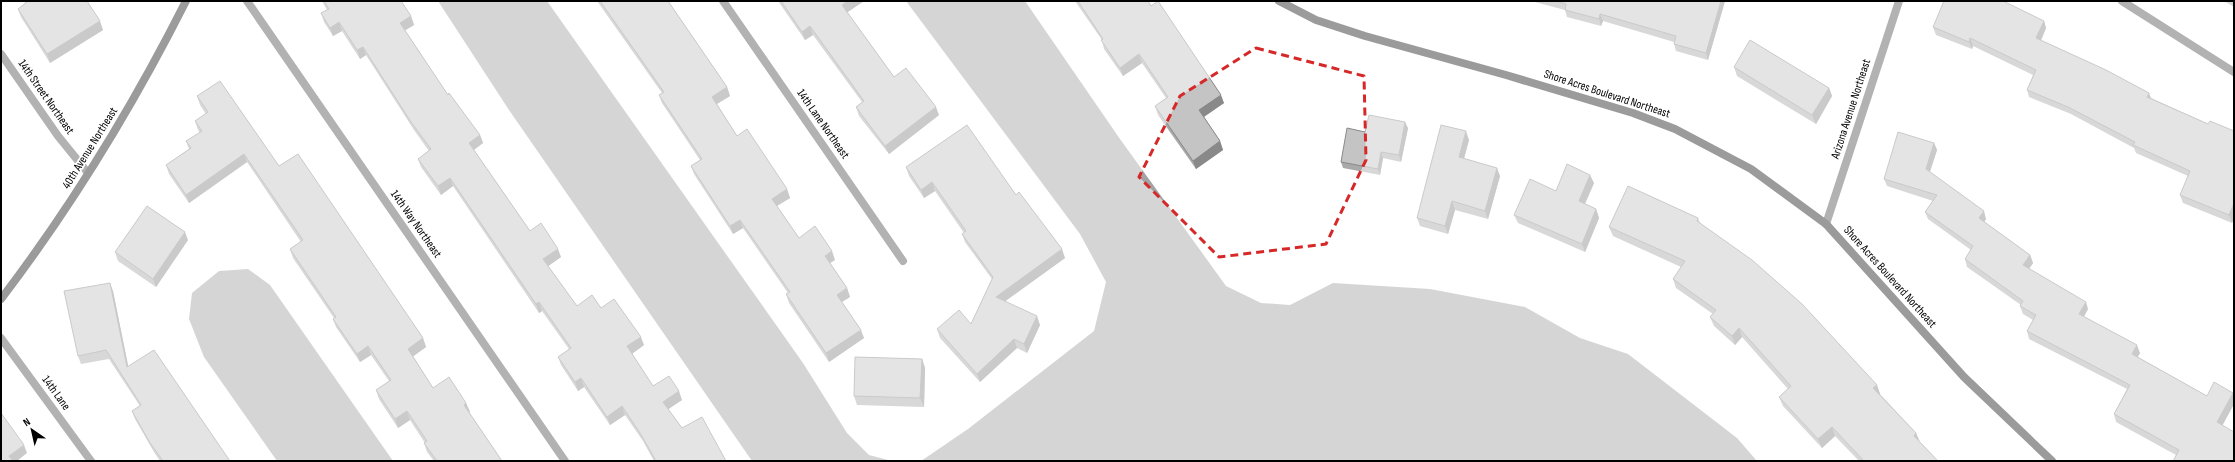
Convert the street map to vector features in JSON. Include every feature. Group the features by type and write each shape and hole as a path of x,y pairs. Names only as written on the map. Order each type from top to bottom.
{"street":[{"name":"40th Avenue Northeast","path":"1,300 50,233 125,116 186,1"},
{"name":"14th Way Northeast","path":"247,1 566,461"},
{"name":"14th Lane Northeast","path":"723,1 904,262"},
{"name":"Shore Acres Boulevard Northeast","path":"1279,1 1322,22 1633,113 1675,129 1751,169 1826,224 1964,377 2052,461"},
{"name":"Arizona Avenue Northeast","path":"1826,224 1899,1"},
{"path":"2122,1 2234,72"},
{"name":"14th Street Northeast","path":"1,54 58,136 88,173"},
{"name":"14th Lane","path":"1,338 91,461"}],"highlighted area":[{"path":"1256,48 1364,76 1366,160 1326,244 1219,257 1139,177 1180,96"}],"shaded area":[{"path":"438,1 547,1 803,363 847,433 869,455 892,461 752,461 509,110"},
{"path":"906,1 1025,1 1120,139 1226,286 1261,303 1290,305 1333,283 1430,289 1525,307 1580,338 1628,354 1737,438 1757,461 921,461 968,429 1094,331 1106,282 1080,234"},
{"path":"248,269 270,285 393,461 277,461 204,357 189,319 192,293 219,271"}],"building":[{"path":"27,1 87,1 100,21 47,54 18,9"},
{"path":"324,1 401,1 411,16 400,23 448,95 449,93 480,135 469,143 530,231 541,223 558,249 543,259 577,306 592,295 601,308 614,299 641,337 627,346 653,386 669,376 679,391 663,402 682,428 702,417 726,461 656,461 622,406 607,417 581,378 575,382 558,357 571,348 539,302 536,304 450,178 438,186 418,159 431,149 411,122 363,47 357,50 339,22 330,28 321,13 329,9"},
{"path":"600,1 668,1 727,87 712,97 737,136 747,129 787,189 772,199 799,238 815,226 832,251 825,256 847,288 837,295 861,330 826,353 786,294 790,292 740,220 730,226 691,166 702,159 659,95 664,92"},
{"path":"781,1 848,1 842,5 894,77 906,68 936,107 885,146 856,107 864,101 810,26 802,32"},
{"path":"1078,1 1148,1 1151,6 1158,1 1221,95 1199,110 1220,141 1193,161 1155,106 1168,97 1139,54 1120,68 1101,40 1103,39"},
{"path":"1555,1 1721,1 1706,53 1674,44 1676,36 1600,14 1599,19 1565,10 1566,4"},
{"path":"1944,1 2003,1 2044,21 2036,38 2106,70 2149,93 2147,97 2208,124 2210,121 2234,131 2234,203 2229,215 2180,195 2190,171 2133,145 2135,142 2068,107 2027,90 2036,70 1970,38 1969,42 1933,27"},
{"path":"1750,40 1829,88 1812,115 1734,67"},
{"path":"220,81 279,166 298,154 423,338 408,349 433,388 449,377 466,403 464,405 502,461 437,461 424,443 427,441 407,411 395,419 376,390 391,380 368,346 357,354 333,319 336,317 290,249 303,240 244,154 186,195 166,165 191,148 186,141 202,131 195,121 208,112 197,96"},
{"path":"1369,115 1405,122 1399,155 1381,152 1378,169 1341,162 1347,128 1365,132"},
{"path":"967,125 1016,195 1019,192 1062,249 996,297 1037,316 1024,344 1014,339 977,374 937,329 959,310 971,324 993,277 962,234 966,231 932,182 921,190 906,167"},
{"path":"1441,125 1466,131 1459,157 1497,168 1485,211 1452,201 1445,226 1417,218"},
{"path":"1898,132 1934,143 1926,169 1984,211 1979,218 2030,255 2023,265 2086,302 2079,314 2137,345 2132,354 2207,396 2214,382 2233,393 2217,422 2234,432 2234,461 2173,461 2179,450 2114,414 2130,385 2027,331 2036,315 2020,306 2023,301 1965,259 1973,246 1925,212 1937,195 1884,179"},
{"path":"1567,164 1590,175 1579,201 1596,209 1582,244 1514,215 1530,179 1556,191"},
{"path":"1628,186 1698,218 1697,221 1752,260 1802,304 1877,385 1873,388 1916,433 1914,436 1938,461 1864,461 1832,427 1818,439 1779,397 1791,386 1739,328 1732,336 1710,317 1716,310 1673,279 1685,261 1609,227"},
{"path":"147,206 185,232 153,279 115,252"},
{"path":"110,283 127,367 154,350 230,461 163,461 150,443 132,411 141,405 106,350 78,356 64,291"},
{"path":"855,357 922,359 920,398 854,396"},
{"path":"1,413 24,445 9,456 13,461 1,461"}]}
